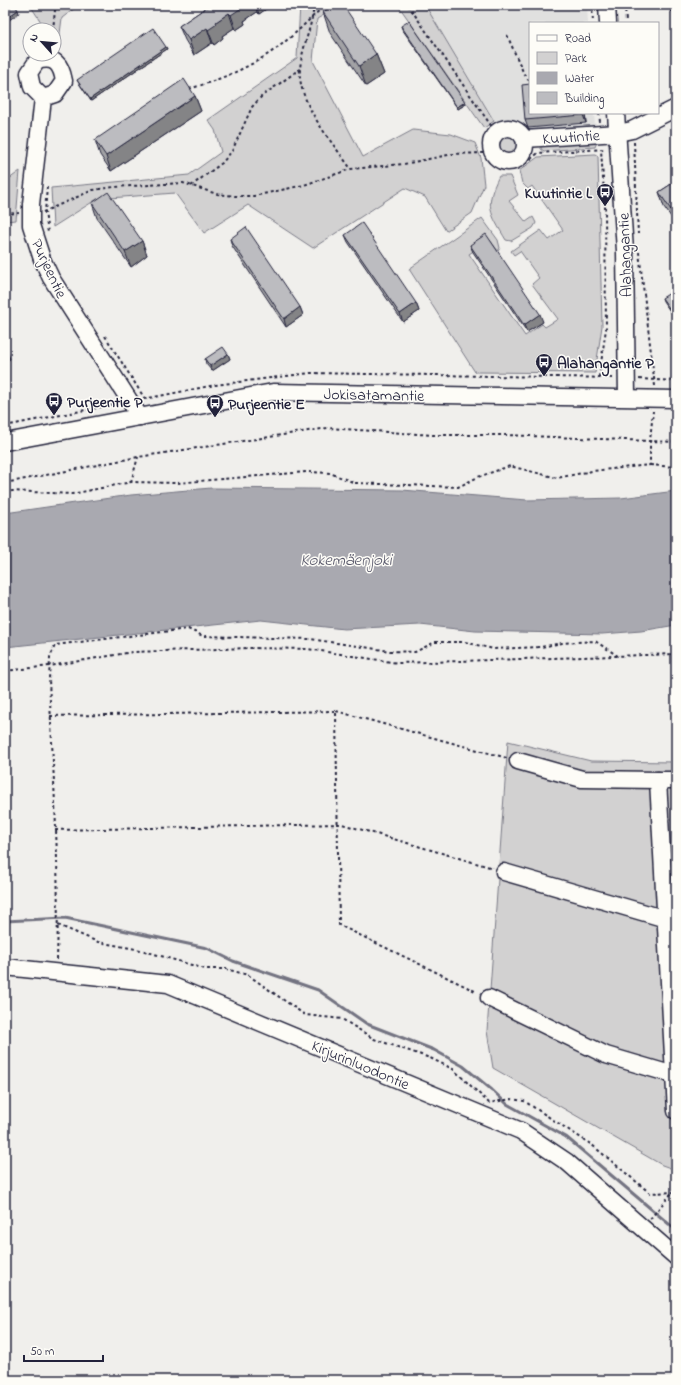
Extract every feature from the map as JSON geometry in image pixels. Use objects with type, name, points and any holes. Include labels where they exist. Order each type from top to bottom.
[{"type":"street","points":[[607,5],[608,22]]},
{"type":"street","name":"Purjeentie","points":[[42,98],[38,212],[31,225],[50,278],[140,417]]},
{"type":"street","points":[[625,132],[676,108]]},
{"type":"street","name":"Alahangantie","points":[[616,114],[625,132],[627,397]]},
{"type":"street","name":"Kuutintie","points":[[524,139],[601,142],[625,132]]},
{"type":"street","name":"Jokisatamantie","points":[[5,442],[273,392],[676,399]]},
{"type":"street","points":[[518,761],[582,779],[676,780]]},
{"type":"street","points":[[658,780],[671,919],[676,1111]]},
{"type":"street","points":[[504,872],[671,919]]},
{"type":"street","name":"Kirjurinluodontie","points":[[5,967],[168,984],[521,1131],[567,1162],[676,1257]]},
{"type":"street","points":[[489,998],[606,1055],[674,1075]]},
{"type":"path","points":[[54,22],[56,5]]},
{"type":"path","points":[[55,10],[61,5]]},
{"type":"path","points":[[314,5],[300,69],[302,90],[316,118],[351,169]]},
{"type":"path","points":[[189,89],[218,80],[261,60],[288,40],[313,15],[326,5]]},
{"type":"path","points":[[408,5],[492,127],[483,140],[484,152],[489,162],[498,168],[506,170],[515,169],[524,165],[538,153],[601,142]]},
{"type":"path","points":[[592,5],[593,22]]},
{"type":"path","points":[[625,5],[626,22]]},
{"type":"path","points":[[507,35],[524,74],[529,81]]},
{"type":"path","points":[[191,186],[222,163],[232,151],[252,107],[262,96],[300,69]]},
{"type":"path","points":[[599,114],[605,207],[606,329],[599,378]]},
{"type":"path","points":[[625,132],[638,235]]},
{"type":"path","points":[[5,214],[38,212],[93,190],[171,182],[183,183],[217,194],[254,196],[304,185],[351,169],[404,164],[453,154],[484,152]]},
{"type":"path","points":[[48,182],[38,212],[50,240]]},
{"type":"path","points":[[639,250],[655,380]]},
{"type":"path","points":[[103,332],[145,399]]},
{"type":"path","points":[[650,465],[650,441],[654,398]]},
{"type":"path","points":[[5,483],[138,457],[328,428],[433,435],[506,435],[676,442]]},
{"type":"path","points":[[131,482],[138,457]]},
{"type":"path","points":[[5,493],[12,491],[72,494],[131,482],[190,482],[307,472],[330,473],[355,483],[458,487],[478,477],[510,466],[557,478],[592,471],[650,465],[676,467]]},
{"type":"path","points":[[56,972],[58,877],[50,716],[50,658],[55,645],[188,629],[203,636],[310,639],[390,652],[415,652],[435,642],[465,642],[493,649],[541,647],[562,643],[594,641],[618,656]]},
{"type":"path","points":[[5,671],[50,666],[133,652],[248,648],[308,649],[398,663],[676,654]]},
{"type":"path","points":[[50,716],[336,711],[518,761]]},
{"type":"path","points":[[336,711],[339,925],[489,998]]},
{"type":"path","points":[[55,830],[338,824],[504,872]]},
{"type":"path","points":[[58,925],[98,942],[141,950],[205,969],[226,969],[248,975],[305,1015],[342,1019],[374,1039],[430,1058],[453,1069],[489,1102],[507,1099],[524,1101],[592,1145],[650,1192],[675,1192]]},
{"type":"path","points":[[641,1227],[675,1192],[676,1188]]},
{"type":"shaded area","points":[[425,5],[587,5],[588,22],[529,22],[529,114],[594,114],[595,127],[528,132],[494,121]]},
{"type":"green space","points":[[30,5],[79,5],[62,18],[61,22],[41,22]]},
{"type":"green space","points":[[300,5],[341,5],[317,19],[313,61],[363,157],[413,130],[451,134],[475,143],[481,158],[484,185],[472,213],[446,231],[425,197],[405,188],[313,248],[248,205],[204,233],[175,193],[97,199],[53,227],[51,188],[189,175],[221,152],[215,130],[208,120],[297,58]]},
{"type":"green space","points":[[398,5],[425,5],[494,121],[484,128]]},
{"type":"green space","points":[[506,133],[514,136],[517,144],[514,152],[506,155],[498,152],[495,144],[498,136]]},
{"type":"green space","points":[[597,142],[595,147],[544,151],[541,149],[541,146]]},
{"type":"green space","points":[[595,154],[598,156],[602,326],[595,373],[475,372],[409,269],[482,218],[498,240],[500,248],[498,251],[490,240],[469,254],[525,336],[542,324],[545,327],[558,319],[532,284],[539,278],[520,251],[514,255],[511,251],[541,230],[549,240],[563,230],[532,186],[528,189],[522,183],[519,171],[538,157]]},
{"type":"green space","points":[[20,171],[16,220],[5,221],[5,182]]},
{"type":"green space","points":[[499,176],[510,176],[518,195],[509,201],[526,222],[533,217],[536,223],[533,228],[511,241],[506,240],[496,223],[491,209],[490,202],[494,186]]},
{"type":"green space","points":[[508,741],[591,761],[676,762],[676,1170],[662,1165],[493,1068],[487,1031]]},
{"type":"water","name":"Kokemäenjoki","points":[[211,488],[402,490],[527,500],[621,498],[676,491],[676,625],[641,631],[602,634],[475,631],[420,625],[344,629],[261,620],[5,647],[5,513],[131,495]]},
{"type":"building","points":[[5,5],[15,5],[18,10],[5,19]]},
{"type":"building","points":[[210,5],[241,5],[238,7],[240,9],[231,15],[229,13],[216,22],[217,24],[208,30],[207,28],[189,40],[179,26]]},
{"type":"building","points":[[334,5],[343,5],[376,54],[359,66],[323,12]]},
{"type":"building","points":[[409,21],[465,102],[457,107],[401,26]]},
{"type":"building","points":[[153,28],[166,47],[90,99],[77,80]]},
{"type":"building","points":[[184,79],[195,96],[106,156],[95,140]]},
{"type":"building","points":[[529,84],[529,114],[583,115],[525,120],[522,85]]},
{"type":"building","points":[[676,181],[676,206],[671,210],[659,192]]},
{"type":"building","points":[[108,192],[142,241],[125,252],[92,203]]},
{"type":"building","points":[[362,223],[416,303],[400,314],[345,235]]},
{"type":"building","points":[[246,227],[300,307],[284,319],[230,239]]},
{"type":"building","points":[[486,234],[540,314],[524,325],[470,245]]},
{"type":"building","points":[[670,293],[676,302],[676,318],[662,298]]},
{"type":"building","points":[[223,347],[228,354],[210,366],[205,359]]},
{"type":"waterway","points":[[5,921],[65,918],[207,948],[233,961],[318,990],[367,1024],[434,1050],[463,1066],[507,1104],[566,1137],[676,1230]]},
{"type":"place","name":"Kuutintie L","points":[[605,207]]},
{"type":"place","name":"Alahangantie P","points":[[544,377]]},
{"type":"place","name":"Purjeentie P","points":[[54,416]]},
{"type":"place","name":"Purjeentie E","points":[[215,418]]}]
